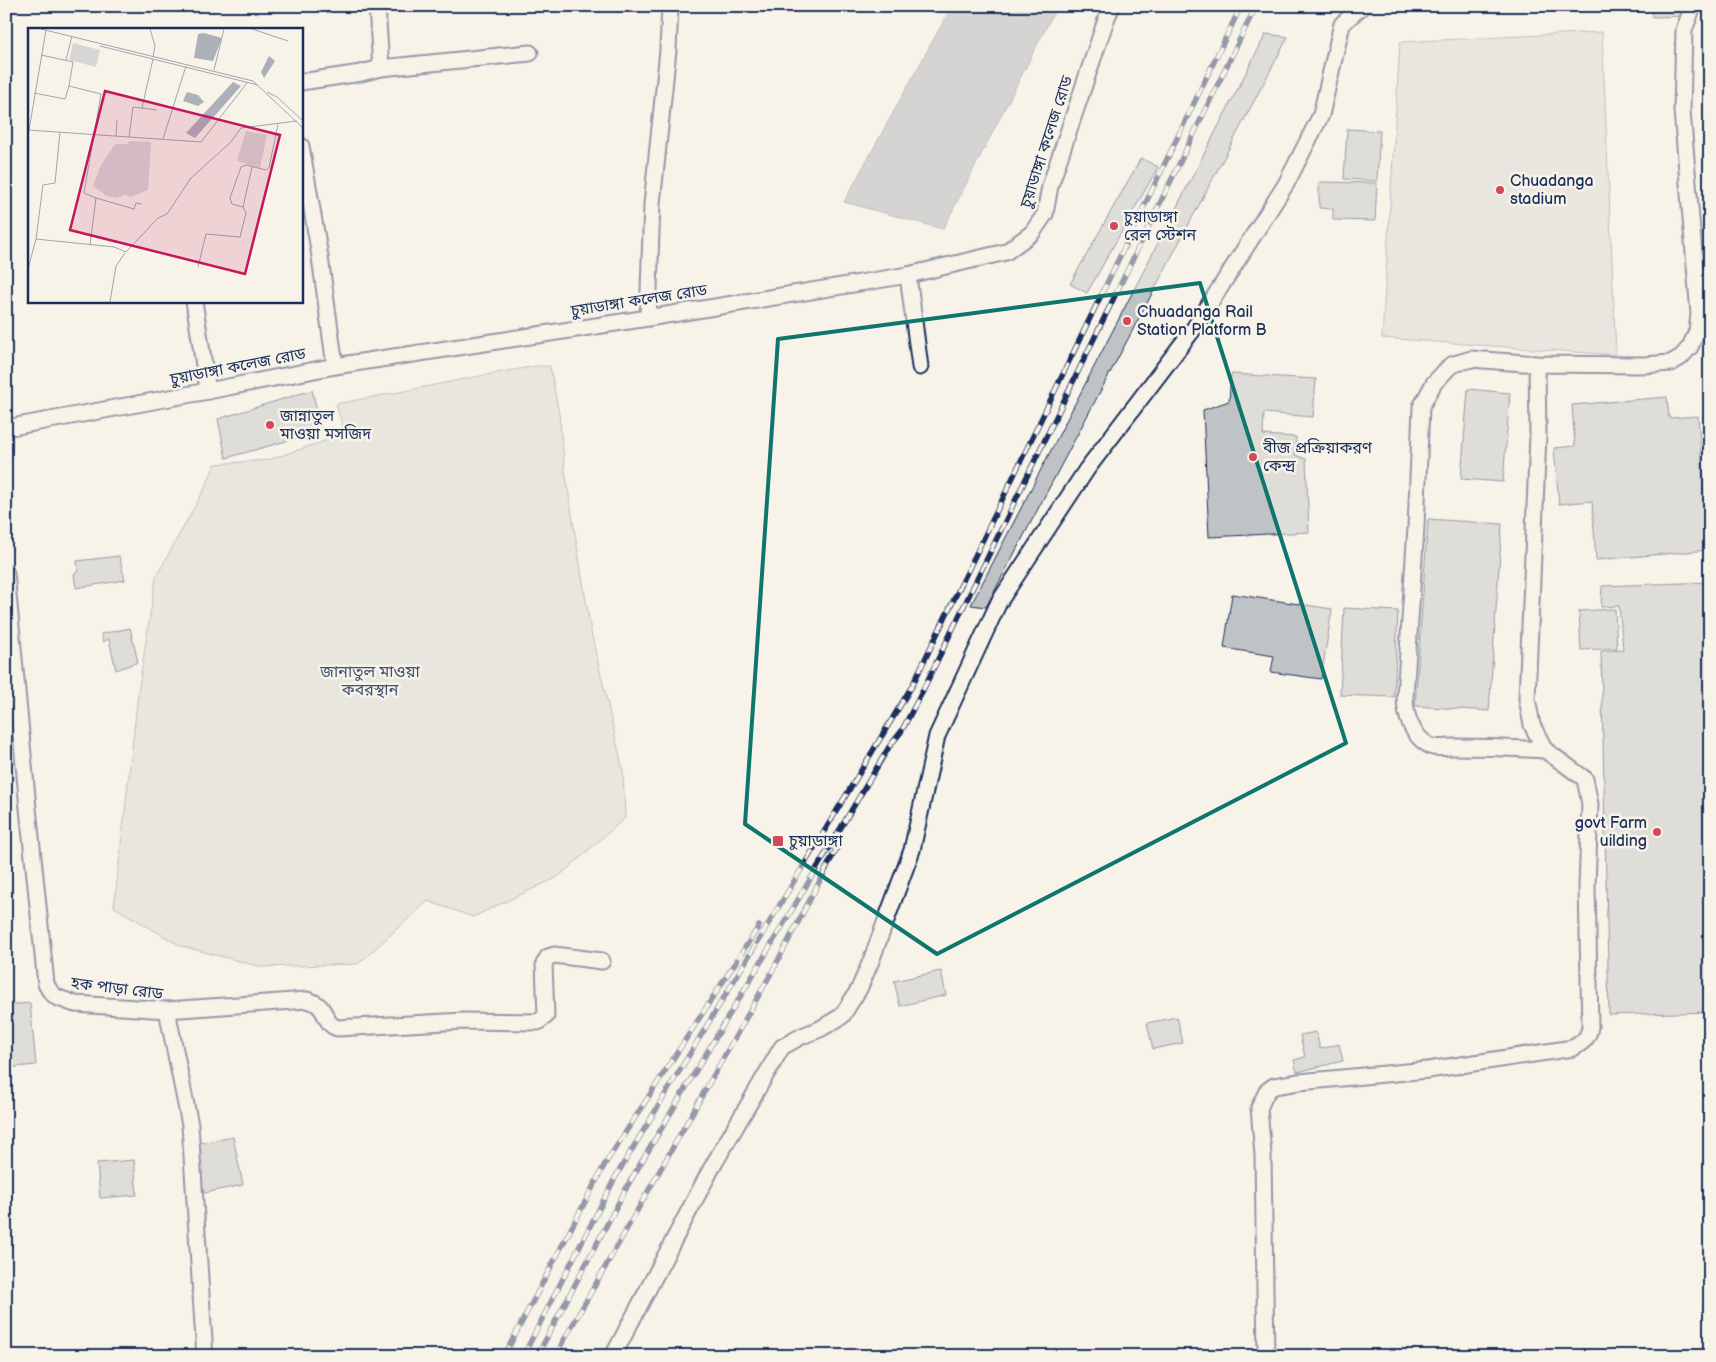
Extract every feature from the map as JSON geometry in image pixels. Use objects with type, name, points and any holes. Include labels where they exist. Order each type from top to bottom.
[{"type":"street","points":[[377,6],[381,68]]},
{"type":"street","points":[[648,318],[652,204],[668,50],[670,6]]},
{"type":"street","name":"চুয়াডাঙ্গা কলেজ রোড","points":[[6,428],[335,366],[648,318],[908,275],[1006,252],[1032,233],[1045,214],[1050,186],[1112,6]]},
{"type":"street","points":[[613,1356],[711,1169],[782,1047],[802,1036],[820,1030],[842,1016],[859,989],[912,850],[937,736],[999,602],[1088,469],[1195,327],[1286,184],[1321,115],[1342,24],[1364,6]]},
{"type":"street","points":[[1545,750],[1432,747],[1420,738],[1410,725],[1405,710],[1405,697],[1416,527],[1421,407],[1434,383],[1450,365],[1471,359],[1537,364],[1644,365],[1670,362],[1681,357],[1690,347],[1697,331],[1699,314],[1682,111],[1684,30],[1693,6]]},
{"type":"street","points":[[302,82],[381,68],[530,53]]},
{"type":"street","points":[[302,152],[319,250],[335,366]]},
{"type":"street","points":[[908,275],[920,367]]},
{"type":"street","points":[[194,302],[208,391]]},
{"type":"street","points":[[1266,1356],[1263,1155],[1259,1108],[1262,1098],[1267,1091],[1274,1086],[1299,1082],[1428,1070],[1573,1048],[1583,1043],[1589,1036],[1587,887],[1590,804],[1585,779],[1545,750],[1532,725],[1527,699],[1538,435],[1537,364]]},
{"type":"street","name":"হক পাড়া রোড","points":[[6,573],[46,984],[50,992],[56,997],[75,1004],[167,1010],[190,1124],[205,1356]]},
{"type":"street","points":[[167,1010],[307,1000],[314,1001],[320,1006],[325,1012],[328,1022],[337,1028],[464,1022],[538,1022],[546,1016],[544,964],[548,957],[554,955],[602,961]]},
{"type":"highlighted area","points":[[1200,283],[1346,743],[937,954],[745,824],[778,339]]},
{"type":"green space","name":"Chuadanga stadium","points":[[1602,32],[1616,355],[1382,338],[1400,42]]},
{"type":"green space","name":"জানাতুল মাওয়া কবরস্থান","points":[[536,366],[550,366],[559,414],[565,471],[591,632],[623,770],[625,818],[558,877],[473,917],[428,901],[358,964],[262,967],[181,946],[114,907],[139,686],[156,577],[206,486],[215,464],[268,460],[345,434],[336,404]]},
{"type":"shaded area","points":[[952,6],[1057,6],[943,229],[844,202]]},
{"type":"building","points":[[1652,6],[1687,6],[1687,16],[1652,17]]},
{"type":"building","name":"Chuadanga Rail Station Platform B","points":[[1266,34],[1288,37],[986,607],[971,605]]},
{"type":"building","points":[[1347,129],[1380,131],[1377,181],[1344,179]]},
{"type":"building","name":"চুয়াডাঙ্গা রেল স্টেশন","points":[[1141,158],[1158,167],[1087,293],[1070,284]]},
{"type":"building","points":[[1319,182],[1377,183],[1375,221],[1333,220],[1333,209],[1319,208]]},
{"type":"building","name":"বীজ প্রক্রিয়াকরণ কেন্দ্র","points":[[1231,374],[1316,379],[1313,417],[1264,413],[1263,435],[1296,437],[1295,455],[1306,459],[1309,532],[1209,537],[1203,410],[1229,401]]},
{"type":"building","points":[[1468,389],[1510,393],[1503,482],[1461,479]]},
{"type":"building","name":"জান্নাতুল মাওয়া মসজিদ","points":[[312,390],[322,431],[226,458],[218,419]]},
{"type":"building","points":[[1667,397],[1669,418],[1698,416],[1709,550],[1596,560],[1592,501],[1559,504],[1554,448],[1575,446],[1572,405]]},
{"type":"building","points":[[1428,519],[1502,524],[1489,711],[1415,706]]},
{"type":"building","points":[[119,556],[125,580],[76,588],[74,574],[78,571],[77,561]]},
{"type":"building","name":"govt Farm uilding","points":[[1710,582],[1710,1012],[1609,1015],[1601,651],[1623,649],[1619,606],[1601,607],[1602,586]]},
{"type":"building","points":[[1232,594],[1332,609],[1321,679],[1271,672],[1274,656],[1224,648]]},
{"type":"building","points":[[1344,608],[1398,611],[1394,697],[1340,695]]},
{"type":"building","points":[[1615,609],[1617,648],[1581,650],[1579,611]]},
{"type":"building","points":[[130,628],[138,662],[116,670],[109,639],[103,642],[101,634]]},
{"type":"building","points":[[941,971],[946,995],[900,1006],[894,981]]},
{"type":"building","points":[[30,1003],[36,1065],[6,1068],[6,1005]]},
{"type":"building","points":[[1177,1017],[1183,1043],[1153,1049],[1147,1023]]},
{"type":"building","points":[[1316,1032],[1320,1049],[1339,1044],[1343,1061],[1297,1072],[1294,1060],[1305,1057],[1300,1035]]},
{"type":"building","points":[[233,1137],[243,1185],[204,1193],[194,1144]]},
{"type":"building","points":[[134,1160],[137,1195],[100,1198],[97,1163]]},
{"type":"railway","points":[[523,1356],[616,1176],[912,686],[1241,6]]},
{"type":"railway","points":[[537,1356],[629,1183],[889,747],[901,732],[1256,6]]},
{"type":"railway","points":[[555,1356],[773,970],[838,846]]},
{"type":"railway","points":[[504,1356],[605,1164],[759,926]]},
{"type":"place","name":"Chuadanga stadium","points":[[1500,190]]},
{"type":"place","name":"চুয়াডাঙ্গা রেল স্টেশন","points":[[1114,226]]},
{"type":"place","name":"Chuadanga Rail Station Platform B","points":[[1127,321]]},
{"type":"place","name":"জান্নাতুল মাওয়া মসজিদ","points":[[270,425]]},
{"type":"place","name":"বীজ প্রক্রিয়াকরণ কেন্দ্র","points":[[1253,457]]},
{"type":"place","name":"govt Farm uilding","points":[[1657,832]]},
{"type":"place","name":"চুয়াডাঙ্গা","points":[[778,841]]}]
